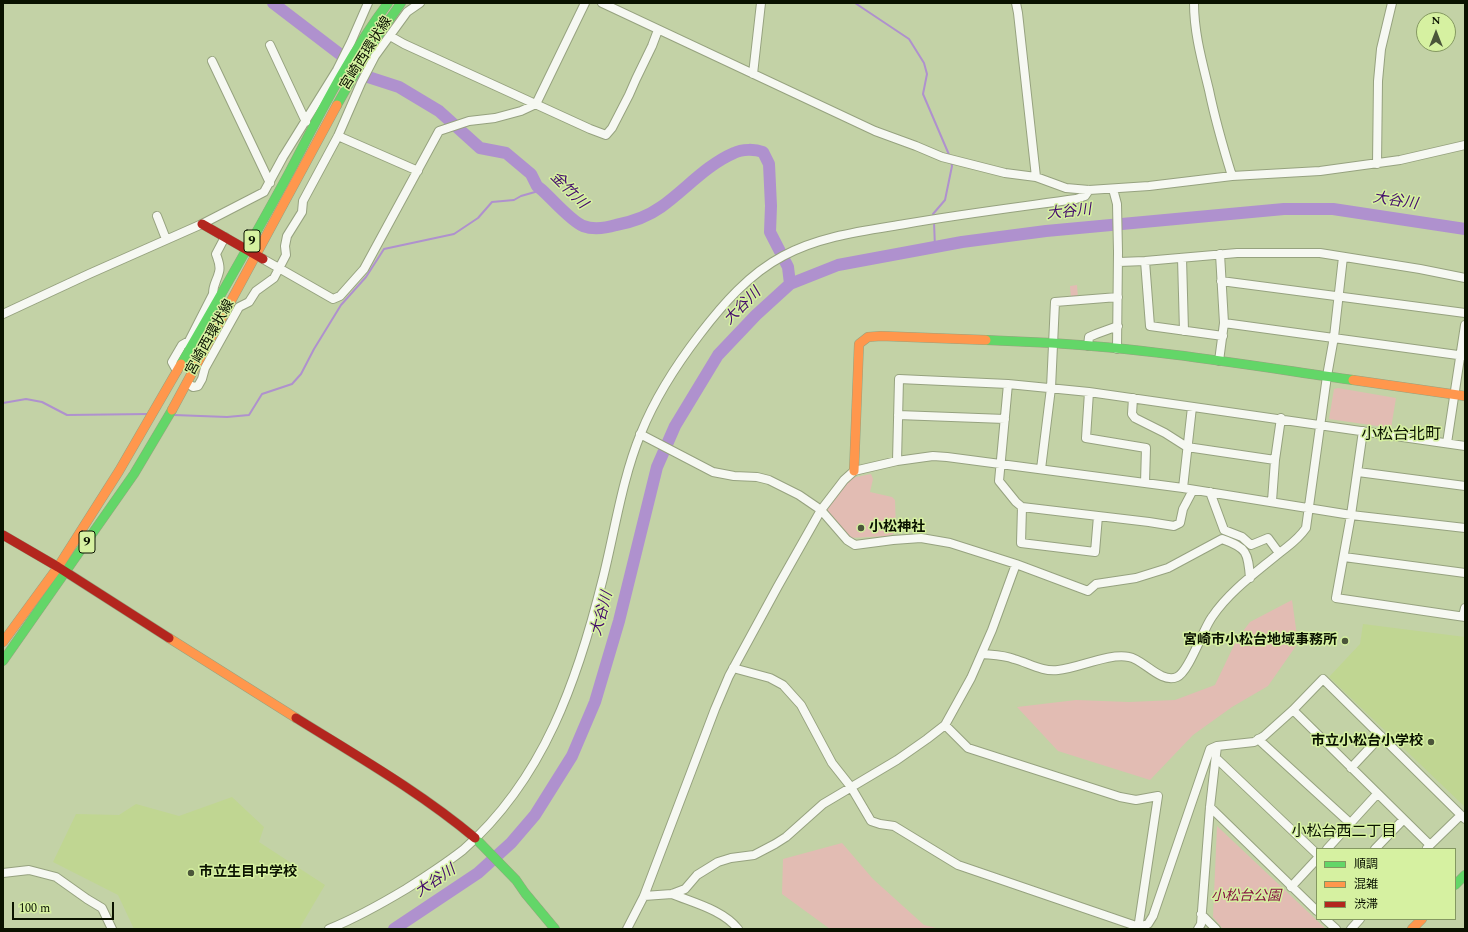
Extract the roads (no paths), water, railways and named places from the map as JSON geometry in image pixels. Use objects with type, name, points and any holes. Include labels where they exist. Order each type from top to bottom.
[{"type":"main road","name":"宮崎西環状線","points":[[3,642],[58,567],[120,472],[247,250],[355,44],[388,3]]},
{"type":"main road","name":"宮崎西環状線","points":[[3,661],[134,474],[259,257],[350,81],[368,50],[401,3]]},
{"type":"main road","points":[[202,224],[259,257]]},
{"type":"main road","points":[[854,471],[859,344],[868,337],[888,336],[1053,343],[1088,346],[1219,361],[1465,396]]},
{"type":"main road","points":[[3,535],[66,572],[414,792],[446,814],[477,840],[516,880],[555,929]]},
{"type":"main road","points":[[1456,884],[1464,878]]},
{"type":"main road","points":[[1412,929],[1421,920]]},
{"type":"street","points":[[355,44],[368,3]]},
{"type":"street","points":[[187,383],[193,387],[198,386],[205,368],[239,307],[249,302],[256,291],[274,278],[286,255],[285,246],[287,236],[302,212],[303,202],[338,136],[361,83],[375,56],[407,12],[420,3]]},
{"type":"street","points":[[259,257],[333,299],[340,296],[364,269],[439,131],[469,121],[494,118],[521,111],[536,104],[585,3]]},
{"type":"street","points":[[602,3],[875,131],[942,157],[1005,173],[1036,177],[1066,188],[1089,190],[1113,189],[1232,176],[1320,171],[1377,164],[1465,146]]},
{"type":"street","points":[[753,74],[761,3]]},
{"type":"street","points":[[1016,3],[1036,177]]},
{"type":"street","points":[[1194,3],[1194,20],[1202,63],[1217,128],[1232,176]]},
{"type":"street","points":[[1377,164],[1380,48],[1392,3]]},
{"type":"street","points":[[390,36],[404,44],[606,135],[612,128],[630,95],[658,30]]},
{"type":"street","points":[[270,45],[306,122]]},
{"type":"street","points":[[212,61],[270,183]]},
{"type":"street","points":[[3,314],[202,224],[264,192],[283,157],[340,71]]},
{"type":"street","points":[[338,136],[418,171]]},
{"type":"street","points":[[1113,189],[1117,204],[1119,262],[1117,349]]},
{"type":"street","points":[[329,929],[385,901],[425,877],[477,840],[516,792],[540,754],[571,686],[584,651],[603,578],[624,485],[648,417],[681,358],[733,294],[772,262],[786,254],[815,242],[843,234],[961,214],[1076,199],[1085,196],[1089,190]]},
{"type":"street","points":[[158,216],[166,239]]},
{"type":"street","points":[[177,371],[172,362],[182,345],[189,341],[213,294],[213,286],[219,273],[220,264],[216,254],[225,237]]},
{"type":"street","points":[[1119,262],[1257,252],[1320,253],[1465,278]]},
{"type":"street","points":[[1219,361],[1224,323],[1220,254]]},
{"type":"street","points":[[982,654],[1013,658],[1045,670],[1058,670],[1113,657],[1130,657],[1166,678],[1178,677],[1185,670],[1210,618],[1224,600],[1300,537],[1306,528],[1327,376],[1334,337],[1343,257]]},
{"type":"street","points":[[1182,258],[1184,331]]},
{"type":"street","points":[[1145,261],[1150,326],[1223,336]]},
{"type":"street","points":[[1221,281],[1465,313]]},
{"type":"street","points":[[1041,468],[1051,388],[1055,302],[1118,297]]},
{"type":"street","points":[[1224,323],[1463,356]]},
{"type":"street","points":[[1447,443],[1463,356],[1465,325]]},
{"type":"street","points":[[1088,346],[1089,337],[1118,326]]},
{"type":"street","points":[[897,461],[899,379],[1008,384],[1089,392],[1281,418],[1465,446]]},
{"type":"street","points":[[1008,384],[1006,419],[999,481],[1022,507],[1174,526],[1180,523],[1183,509],[1192,490]]},
{"type":"street","points":[[1089,392],[1086,438],[1146,448],[1145,483]]},
{"type":"street","points":[[1133,398],[1132,414],[1135,418],[1165,433],[1187,447],[1275,460]]},
{"type":"street","points":[[1183,488],[1192,407]]},
{"type":"street","points":[[898,415],[1006,419]]},
{"type":"street","points":[[1272,501],[1275,460],[1281,418]]},
{"type":"street","points":[[1363,431],[1358,472],[1336,598],[1464,616],[1465,608]]},
{"type":"street","points":[[642,435],[713,472],[734,476],[757,477],[769,480],[799,495],[822,510],[847,540],[855,545],[921,538],[950,543],[1016,564],[1088,591],[1096,584],[1136,578],[1168,568],[1222,539],[1239,545],[1248,557],[1250,578]]},
{"type":"street","points":[[628,929],[644,896],[715,709],[733,668],[822,510],[844,480],[854,471],[897,461],[933,456],[1041,468],[1272,501],[1351,515],[1465,528]]},
{"type":"street","points":[[1358,472],[1465,486]]},
{"type":"street","points":[[1210,492],[1224,530],[1242,537],[1251,545],[1268,538],[1279,553]]},
{"type":"street","points":[[1022,507],[1021,543],[1095,552],[1098,516]]},
{"type":"street","points":[[1344,557],[1465,573]]},
{"type":"street","points":[[644,896],[672,894],[685,889],[697,875],[718,862],[754,854],[775,844],[786,837],[823,804],[897,760],[944,725],[971,678],[982,654],[1016,564]]},
{"type":"street","points":[[733,668],[770,678],[783,685],[801,705],[832,763],[851,787],[872,821],[894,826],[958,866],[1138,928],[1148,924],[1153,916],[1210,748],[1254,742],[1264,736],[1293,710],[1323,679],[1463,817],[1428,847],[1404,820],[1293,710]]},
{"type":"street","points":[[944,725],[968,748],[1120,797],[1136,800],[1158,796],[1138,928]]},
{"type":"street","points":[[1351,768],[1381,736]]},
{"type":"street","points":[[1258,739],[1350,823]]},
{"type":"street","points":[[1198,929],[1201,924],[1210,807],[1217,746]]},
{"type":"street","points":[[1216,758],[1316,853]]},
{"type":"street","points":[[1328,848],[1377,794]]},
{"type":"street","points":[[1210,807],[1291,888],[1316,909]]},
{"type":"street","points":[[1376,848],[1404,820]]},
{"type":"street","points":[[1291,888],[1316,861]]},
{"type":"street","points":[[3,873],[29,870],[56,877],[102,908],[112,929]]},
{"type":"street","points":[[672,894],[710,909],[733,922],[738,929]]},
{"type":"street","points":[[1201,914],[1216,929]]},
{"type":"street","points":[[1326,920],[1336,929]]},
{"type":"street","points":[[1351,929],[1359,920]]},
{"type":"waterway","name":"金竹川","points":[[273,3],[341,55],[354,70],[362,75],[399,87],[439,111],[480,148],[506,153],[531,174],[537,186],[562,210],[573,220],[583,226],[591,228],[604,228],[639,219],[661,207],[705,171],[724,158],[745,150],[756,150],[763,152],[769,164],[771,206],[770,232],[788,267],[790,284]]},
{"type":"waterway","points":[[855,3],[909,39],[924,63],[927,74],[923,94],[950,157]]},
{"type":"waterway","points":[[934,218],[933,214],[945,200],[952,166],[951,161]]},
{"type":"waterway","points":[[174,415],[227,417],[249,415],[262,394],[292,384],[301,374],[314,349],[341,305],[366,277],[384,249],[454,234],[478,218],[492,202],[514,200],[521,196],[542,190]]},
{"type":"waterway","name":"大谷川","points":[[394,929],[478,873],[511,843],[535,815],[572,756],[595,702],[619,621],[657,467],[675,426],[718,355],[756,315],[790,284],[838,265],[962,242],[1046,231],[1284,209],[1333,209],[1465,229]]},
{"type":"waterway","points":[[934,222],[935,247]]},
{"type":"waterway","points":[[3,403],[26,399],[42,402],[67,415],[148,414]]},
{"type":"place","name":"小松神社","points":[[861,528]]},
{"type":"place","name":"宮崎市小松台地域事務所","points":[[1345,641]]},
{"type":"place","name":"市立小松台小学校","points":[[1431,742]]},
{"type":"place","name":"市立生目中学校","points":[[191,873]]},
{"type":"district","name":"小松台北町","points":[[1401,436]]},
{"type":"district","name":"小松台西二丁目","points":[[1344,833]]},
{"type":"park label","name":"小松台公園","points":[[1246,897]]}]
